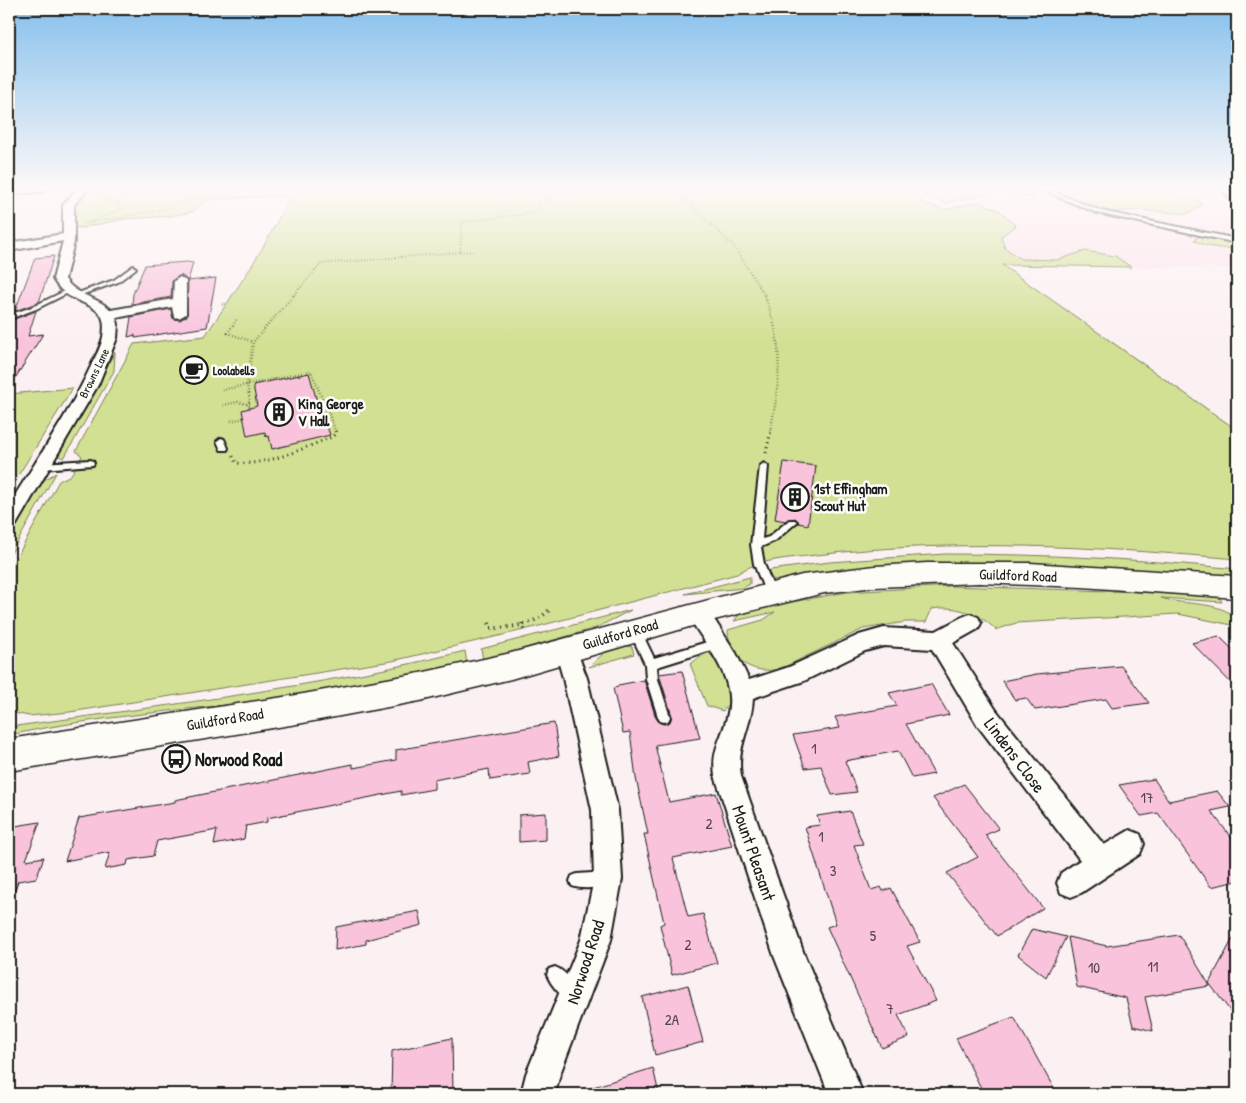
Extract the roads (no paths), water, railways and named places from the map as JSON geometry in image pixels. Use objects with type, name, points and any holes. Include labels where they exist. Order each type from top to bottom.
[{"type":"main road","name":"Guildford Road","points":[[9,755],[402,690],[478,674],[698,613],[821,582],[887,575],[954,573],[1089,577],[1237,587]]},
{"type":"street","points":[[9,247],[37,240]]},
{"type":"street","points":[[67,240],[59,279],[60,284],[98,306],[108,315],[179,308],[180,281]]},
{"type":"street","name":"Browns Lane","points":[[9,520],[100,365],[112,330],[108,315]]},
{"type":"street","name":"Mount Pleasant","points":[[698,613],[735,670],[742,692],[740,712],[726,756],[728,776],[789,956],[846,1094]]},
{"type":"street","points":[[742,692],[796,674],[859,644],[884,637],[939,640],[970,623]]},
{"type":"street","name":"Lindens Close","points":[[939,640],[987,718],[1101,864]]},
{"type":"street","name":"Norwood Road","points":[[538,1094],[543,1074],[596,940],[608,879],[605,810],[575,678],[566,650]]},
{"type":"street","points":[[1071,883],[1130,844]]},
{"type":"lane","points":[[9,317],[73,293],[116,281],[132,268]]},
{"type":"lane","points":[[42,466],[90,463]]},
{"type":"lane","points":[[764,466],[756,545],[759,564],[771,594]]},
{"type":"lane","points":[[756,545],[772,539],[792,522]]},
{"type":"lane","points":[[635,630],[651,664],[652,679],[664,717]]},
{"type":"lane","points":[[651,664],[717,644]]},
{"type":"lane","points":[[577,881],[608,879]]},
{"type":"lane","points":[[555,975],[575,997]]},
{"type":"place","name":"Loolabells","points":[[194,370]]},
{"type":"place","name":"King George V Hall","points":[[279,412]]},
{"type":"place","name":"1st Effingham Scout Hut","points":[[795,497]]},
{"type":"place","name":"Norwood Road","points":[[176,759]]}]
